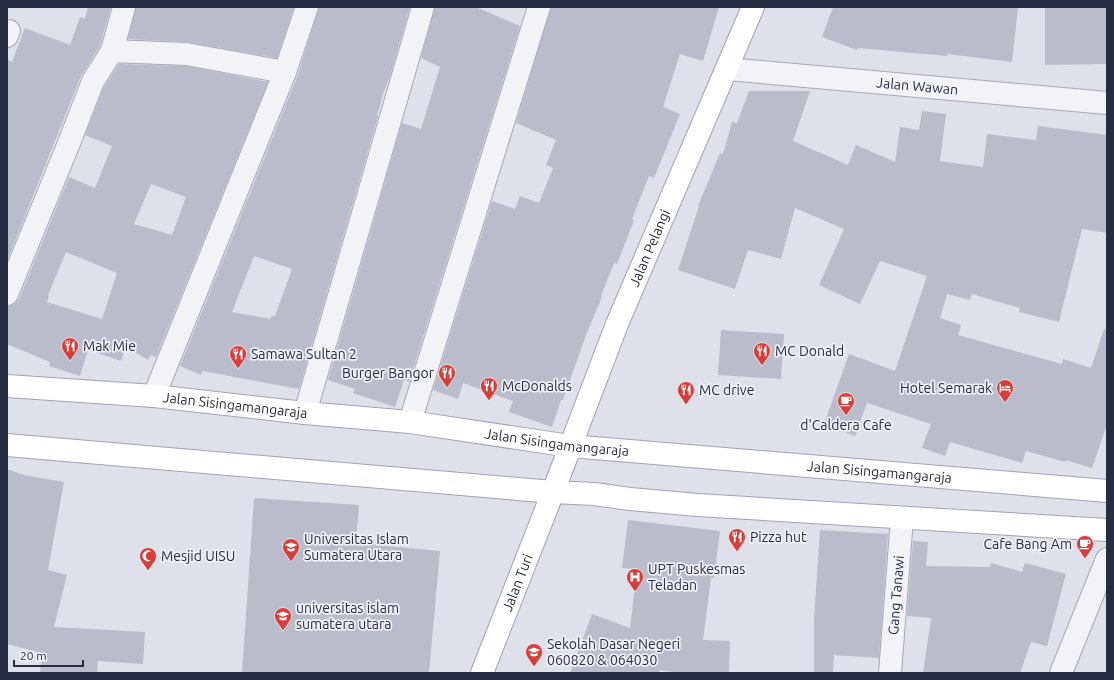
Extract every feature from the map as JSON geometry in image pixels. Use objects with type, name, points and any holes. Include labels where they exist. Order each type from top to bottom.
[{"type":"main road","name":"Jalan Pelangi","points":[[553,492],[617,324],[754,7]]},
{"type":"main road","name":"Jalan Sisingamangaraja","points":[[7,386],[154,396],[305,413],[410,422],[570,446],[1107,491]]},
{"type":"main road","points":[[7,445],[553,492],[594,494],[698,505],[1107,530]]},
{"type":"main road","name":"Jalan Turi","points":[[482,673],[553,492]]},
{"type":"street","points":[[7,294],[93,81],[112,51],[124,7]]},
{"type":"street","points":[[154,396],[285,72],[307,7]]},
{"type":"street","points":[[305,413],[423,7]]},
{"type":"street","points":[[410,422],[539,7]]},
{"type":"street","points":[[112,51],[186,54],[285,72]]},
{"type":"street","name":"Jalan Wawan","points":[[727,69],[1107,103]]},
{"type":"street","name":"Gang Tanawi","points":[[890,673],[902,518]]},
{"type":"street","points":[[1061,673],[1107,559]]},
{"type":"building","points":[[88,7],[111,7],[100,46],[81,76],[7,261],[7,59],[12,62],[25,28],[70,45],[80,17],[85,19]]},
{"type":"building","points":[[136,7],[294,7],[277,58],[188,42],[128,39]]},
{"type":"building","points":[[319,7],[410,7],[390,76],[383,94],[378,116],[299,389],[202,371],[201,375],[180,366],[297,77]],"holes":[[[254,256],[292,269],[275,316],[271,316],[271,319],[232,312]]]},
{"type":"building","points":[[435,7],[476,7],[520,26],[409,382],[404,380],[395,407],[353,393],[355,389],[328,380],[402,123],[421,129],[440,67],[421,58]]},
{"type":"building","points":[[551,7],[719,7],[703,61],[680,54],[663,107],[680,114],[654,178],[649,176],[632,219],[634,220],[617,264],[614,263],[552,427],[509,412],[513,401],[463,383],[458,399],[433,390],[492,201],[515,209],[520,196],[539,203],[553,168],[546,165],[556,140],[516,123]]},
{"type":"building","points":[[833,7],[1018,7],[1012,62],[947,54],[947,56],[858,48],[857,50],[822,37]]},
{"type":"building","points":[[1045,7],[1107,7],[1107,64],[1045,65]]},
{"type":"building","points":[[119,64],[185,66],[268,82],[156,357],[151,355],[148,360],[126,347],[121,361],[88,350],[80,376],[49,366],[50,362],[7,344],[7,306],[14,304],[19,299],[69,177],[95,188],[112,146],[85,135],[104,87]],"holes":[[[151,184],[186,197],[172,235],[134,224]],[[66,252],[117,273],[102,319],[47,302],[48,295]]]},
{"type":"building","points":[[749,91],[810,91],[793,141],[848,165],[856,145],[895,162],[900,127],[919,130],[922,111],[946,114],[940,161],[983,167],[987,134],[1036,140],[1038,126],[1107,135],[1107,233],[1082,229],[1059,322],[1019,312],[1020,308],[972,294],[970,300],[947,294],[940,318],[961,325],[958,335],[1062,364],[1063,359],[1091,368],[1104,329],[1107,330],[1107,424],[1092,468],[1066,460],[1065,462],[1026,451],[1022,463],[950,442],[945,456],[922,448],[931,424],[867,403],[855,436],[824,424],[849,354],[895,371],[927,276],[880,261],[860,304],[819,285],[844,229],[795,208],[781,259],[748,250],[735,289],[678,270],[698,206],[720,153],[723,154],[732,122],[737,123]]},
{"type":"building","points":[[721,330],[784,334],[781,379],[718,375]]},
{"type":"building","points":[[7,469],[24,475],[64,482],[48,570],[67,575],[54,627],[145,632],[143,664],[98,661],[97,673],[40,673],[42,653],[7,644]]},
{"type":"building","points":[[254,498],[359,505],[356,543],[440,551],[429,673],[242,673]]},
{"type":"building","points":[[628,520],[720,531],[714,578],[711,578],[703,640],[730,641],[729,673],[679,673],[660,670],[659,673],[570,673],[592,614],[630,628],[637,569],[622,568]]},
{"type":"building","points":[[820,530],[888,534],[879,658],[834,655],[833,673],[814,673],[814,619]]},
{"type":"building","points":[[913,541],[928,542],[926,566],[990,567],[991,563],[1022,572],[1025,563],[1066,574],[1047,646],[1031,642],[1020,673],[923,673],[931,618],[907,616]]},
{"type":"place","name":"Mak Mie","points":[[70,361]]},
{"type":"place","name":"MC Donald","points":[[762,366]]},
{"type":"place","name":"Samawa Sultan 2","points":[[238,369]]},
{"type":"place","name":"Burger Bangor","points":[[447,388]]},
{"type":"place","name":"McDonalds","points":[[489,401]]},
{"type":"place","name":"Hotel Semarak","points":[[1005,403]]},
{"type":"place","name":"MC drive","points":[[686,405]]},
{"type":"place","name":"d'Caldera Cafe","points":[[846,416]]},
{"type":"place","name":"Pizza hut","points":[[737,552]]},
{"type":"place","name":"Cafe Bang Am","points":[[1085,559]]},
{"type":"place","name":"Universitas Islam Sumatera Utara","points":[[291,562]]},
{"type":"place","name":"Mesjid UISU","points":[[148,571]]},
{"type":"place","name":"UPT Puskesmas Teladan","points":[[635,592]]},
{"type":"place","name":"universitas islam sumatera utara","points":[[283,631]]},
{"type":"place","name":"Sekolah Dasar Negeri 060820 & 064030","points":[[534,667]]}]
